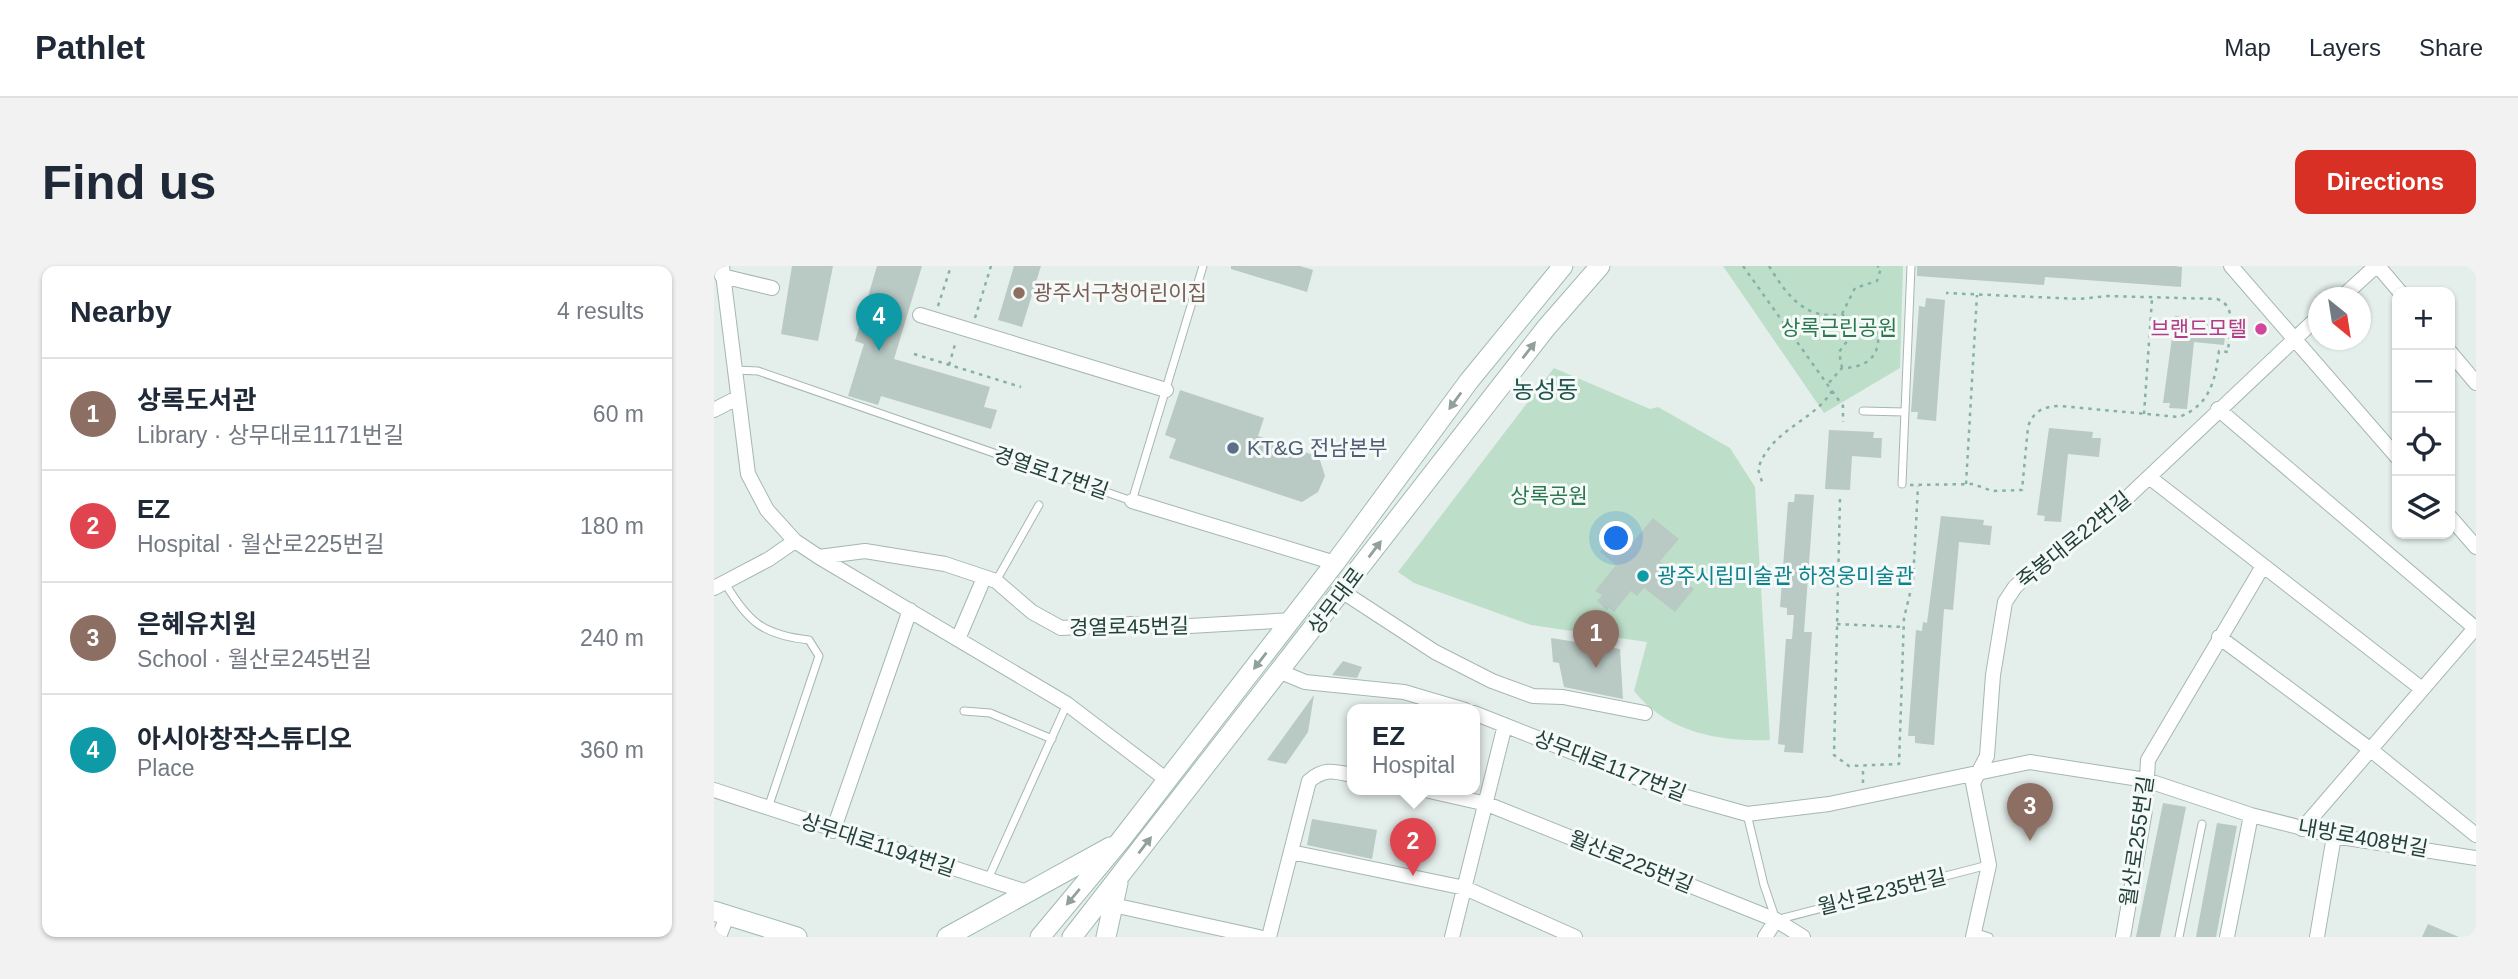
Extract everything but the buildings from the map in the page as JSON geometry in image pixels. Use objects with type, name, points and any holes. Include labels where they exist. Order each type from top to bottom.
[{"type":"street","name":"상무대로","points":[[1072,937],[1281,672],[1546,328],[1600,266]]},
{"type":"street","points":[[2231,266],[2392,451]]},
{"type":"street","points":[[2353,287],[2377,266],[2396,287]]},
{"type":"street","name":"상무대로","points":[[1040,937],[1120,841],[1292,620],[1469,381],[1561,268]]},
{"type":"street","points":[[772,288],[722,271],[748,474],[768,509],[795,541],[1067,704],[1167,780]]},
{"type":"street","points":[[927,317],[1166,390]]},
{"type":"street","name":"죽봉대로22번길","points":[[1989,865],[1973,783],[1987,756],[1993,675],[2005,602],[2015,587],[2042,562],[2113,511],[2308,327]]},
{"type":"street","points":[[2455,358],[2476,383]]},
{"type":"street","points":[[714,410],[737,398]]},
{"type":"street","points":[[2218,409],[2475,627],[2302,829]]},
{"type":"street","name":"죽봉대로22번길","points":[[2149,477],[2421,689]]},
{"type":"street","points":[[1132,500],[1335,563]]},
{"type":"street","points":[[2455,523],[2476,547]]},
{"type":"street","points":[[720,586],[795,541]]},
{"type":"street","name":"경열로45번길","points":[[819,557],[865,551],[945,564],[990,579],[1032,612],[1061,628],[1132,624],[1172,627],[1292,620]]},
{"type":"street","name":"월산로255번길","points":[[2123,937],[2145,810],[2148,760],[2263,566]]},
{"type":"street","points":[[958,639],[990,579]]},
{"type":"street","points":[[1343,592],[1435,652],[1492,681],[1533,696],[1563,697],[1645,713]]},
{"type":"street","points":[[833,831],[855,761],[910,610]]},
{"type":"street","points":[[2220,637],[2371,750],[2476,835]]},
{"type":"street","points":[[1281,672],[1305,682],[1404,692],[1445,704]]},
{"type":"street","name":"상무대로1177번길","points":[[1480,715],[1683,796],[1748,814],[1829,804],[1981,772]]},
{"type":"street","points":[[1452,937],[1505,725]]},
{"type":"street","name":"내방로408번길","points":[[1981,772],[2030,762],[2146,779],[2251,815],[2302,829],[2476,858]]},
{"type":"street","points":[[1269,937],[1309,781],[1320,772],[1330,770],[1347,774]]},
{"type":"street","name":"상무대로1194번길","points":[[714,790],[833,831],[1027,892]]},
{"type":"street","name":"월산로225번길","points":[[1447,795],[1487,804],[1776,920]]},
{"type":"street","points":[[2227,937],[2251,815]]},
{"type":"street","points":[[2317,937],[2334,836]]},
{"type":"street","points":[[947,937],[1120,841]]},
{"type":"street","points":[[1291,852],[1465,888],[1575,937]]},
{"type":"street","points":[[1974,935],[1989,865]]},
{"type":"street","points":[[1106,937],[1119,877]]},
{"type":"street","points":[[1113,905],[1259,937]]},
{"type":"street","points":[[719,937],[721,913],[797,937]]},
{"type":"street","points":[[1765,937],[1776,920]]},
{"type":"street","name":"월산로235번길","points":[[1776,920],[1803,937]]},
{"type":"lane","name":"경열로17번길","points":[[733,370],[758,371],[1132,500],[1203,266]]},
{"type":"lane","points":[[1902,484],[1911,266]]},
{"type":"lane","points":[[1863,411],[1904,412]]},
{"type":"lane","points":[[990,579],[1039,505]]},
{"type":"lane","points":[[720,586],[755,624],[782,638],[808,640],[819,656],[768,809]]},
{"type":"lane","points":[[988,880],[1067,704]]},
{"type":"lane","points":[[964,711],[990,713],[1052,739]]},
{"type":"lane","points":[[1748,814],[1764,885],[1776,920]]},
{"type":"lane","points":[[2179,937],[2202,824]]},
{"type":"lane","name":"월산로235번길","points":[[1776,920],[1989,865]]},
{"type":"lane","points":[[1974,935],[1989,937]]},
{"type":"path","points":[[927,317],[951,266]]},
{"type":"path","points":[[949,365],[991,266]]},
{"type":"path","points":[[1745,266],[1843,406],[1843,422]]},
{"type":"path","points":[[1769,266],[1800,307],[1825,316],[1842,314]]},
{"type":"path","points":[[1842,314],[1855,288],[1877,281],[1881,268],[1877,266]]},
{"type":"path","points":[[1902,484],[1966,484],[1992,491],[2022,490],[2028,427],[2030,420],[2043,408],[2060,406],[2179,417],[2189,413],[2215,386],[2219,351],[2228,352],[2230,310],[2225,302],[2182,297],[2152,299],[1946,293]]},
{"type":"path","points":[[1966,484],[1977,294]]},
{"type":"path","points":[[2144,414],[2152,299]]},
{"type":"path","points":[[1842,314],[1853,325]]},
{"type":"path","points":[[1828,385],[1842,368],[1861,367],[1877,350],[1878,335],[1874,328],[1863,322],[1853,325]]},
{"type":"path","points":[[1842,368],[1839,352],[1848,340],[1853,325]]},
{"type":"path","points":[[914,354],[1021,387]]},
{"type":"path","points":[[1763,485],[1758,469],[1768,449],[1795,422],[1823,406],[1832,391]]},
{"type":"path","points":[[1840,499],[1833,749],[1843,764],[1863,768],[1899,764],[1904,627],[1914,565],[1917,486]]},
{"type":"path","points":[[1837,624],[1904,627]]},
{"type":"green space","name":"상록근린공원","points":[[1723,266],[1903,266],[1900,368],[1824,413]]},
{"type":"green space","name":"상록공원","points":[[1554,368],[1650,409],[1658,407],[1730,448],[1755,487],[1770,740],[1731,739],[1695,732],[1662,716],[1647,705],[1634,691],[1647,642],[1531,625],[1414,583],[1398,572]]},
{"type":"place","name":"광주서구청어린이집","points":[[1019,293]]},
{"type":"place","name":"브랜드모텔","points":[[2261,329]]},
{"type":"place","name":"아시아창작스튜디오","points":[[879,351]]},
{"type":"place","name":"KT&G 전남본부","points":[[1233,448]]},
{"type":"place","name":"광주시립미술관 하정웅미술관","points":[[1643,576]]},
{"type":"place","name":"상록도서관","points":[[1596,668]]},
{"type":"place","name":"은혜유치원","points":[[2030,841]]},
{"type":"place","name":"EZ","points":[[1413,876]]},
{"type":"district","name":"농성동","points":[[1545,390]]}]
